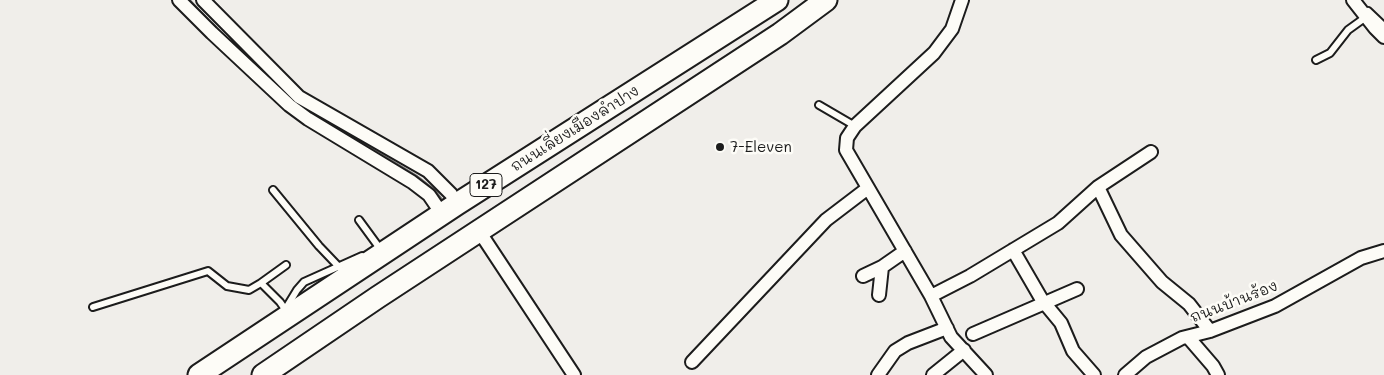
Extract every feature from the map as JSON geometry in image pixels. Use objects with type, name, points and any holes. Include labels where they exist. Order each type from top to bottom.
[{"type":"highway","name":"ถนนเลี่ยงเมืองลำปาง","points":[[199,375],[221,369],[287,312],[343,271],[449,209],[777,0]]},
{"type":"highway","name":"ถนนเลี่ยงเมืองลำปาง","points":[[263,375],[780,34],[826,0]]},
{"type":"street","points":[[180,0],[212,33],[294,101],[356,130],[428,171],[451,194],[449,209],[412,182],[308,119],[294,101],[224,21],[203,0]]},
{"type":"street","points":[[962,0],[952,29],[934,53],[855,126],[847,138],[846,150],[931,296],[946,328],[986,375]]},
{"type":"street","points":[[1353,0],[1384,37]]},
{"type":"street","points":[[212,33],[224,21]]},
{"type":"street","points":[[347,143],[356,130]]},
{"type":"street","points":[[931,296],[970,276],[1058,223],[1098,187],[1151,152]]},
{"type":"street","points":[[1098,187],[1121,235],[1162,282],[1190,304],[1210,331]]},
{"type":"street","points":[[692,362],[826,220],[868,188]]},
{"type":"street","points":[[479,231],[574,375]]},
{"type":"street","points":[[1013,250],[1045,304],[1061,323],[1073,351],[1094,375]]},
{"type":"street","points":[[863,276],[882,267],[905,251]]},
{"type":"street","name":"ถนนบ้านร้อง","points":[[1125,375],[1146,357],[1188,337],[1210,331],[1275,306],[1361,258],[1384,251]]},
{"type":"street","points":[[879,295],[882,267]]},
{"type":"street","points":[[973,334],[1077,289]]},
{"type":"street","points":[[878,375],[895,351],[908,342],[946,328]]},
{"type":"street","points":[[1188,337],[1213,366],[1218,375]]},
{"type":"street","points":[[933,375],[964,350]]},
{"type":"lane","points":[[1360,0],[1366,9],[1384,26]]},
{"type":"lane","points":[[1316,60],[1330,53],[1348,30],[1366,17]]},
{"type":"lane","points":[[819,105],[855,126]]},
{"type":"lane","points":[[273,190],[319,246],[343,271]]},
{"type":"lane","points":[[358,220],[381,250]]},
{"type":"lane","points":[[93,307],[208,271],[227,286],[249,290],[286,265]]},
{"type":"lane","points":[[261,283],[287,312]]},
{"type":"waterway","points":[[189,0],[207,19]]},
{"type":"waterway","points":[[212,24],[225,37]]},
{"type":"waterway","points":[[275,84],[298,104],[416,176],[434,190],[441,199]]},
{"type":"place","name":"7-Eleven","points":[[720,147]]}]
